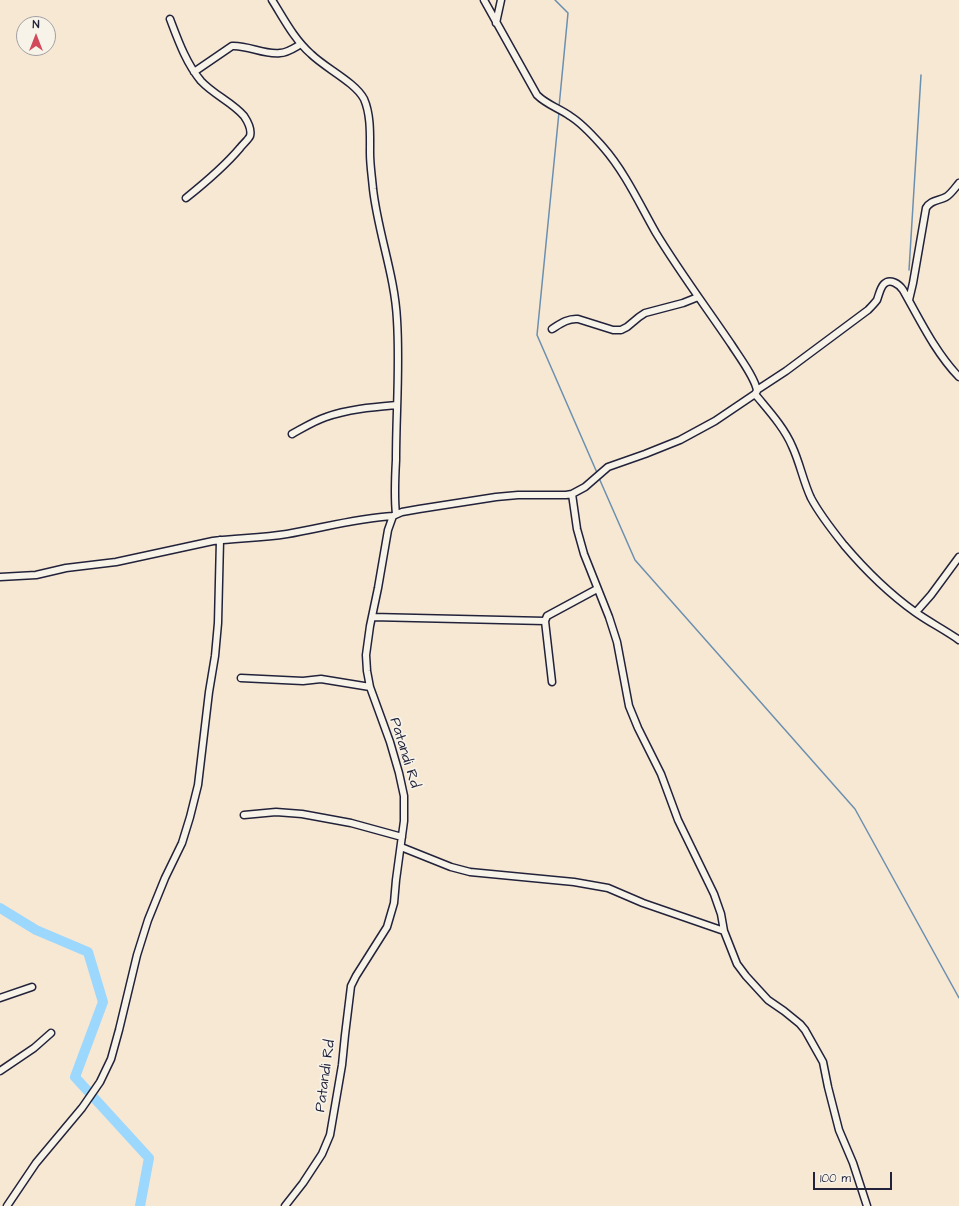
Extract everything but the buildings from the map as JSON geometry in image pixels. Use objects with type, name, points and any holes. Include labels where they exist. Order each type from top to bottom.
[{"type":"street","name":"Patandi Rd","points":[[272,0],[301,44],[323,65],[357,90],[367,109],[374,201],[397,309],[398,351],[394,515],[388,530],[366,655],[370,687],[390,742],[401,780],[405,813],[394,903],[390,922],[351,986],[342,1065],[330,1135],[322,1154],[303,1183],[285,1206]]},
{"type":"street","points":[[484,0],[537,95],[549,104],[571,116],[587,131],[608,153],[626,180],[678,268],[724,333],[755,382],[756,392],[782,428],[792,445],[811,498],[826,522],[878,583],[916,612],[959,640]]},
{"type":"street","points":[[496,23],[502,0]]},
{"type":"street","points":[[170,19],[184,54],[194,72],[202,83],[213,93],[240,112],[249,124],[250,135],[230,160],[208,181],[186,198]]},
{"type":"street","points":[[194,72],[232,46],[238,45],[260,51],[280,54],[301,44]]},
{"type":"street","points":[[909,300],[926,208],[929,204],[946,197],[959,183]]},
{"type":"street","points":[[0,577],[36,575],[66,568],[116,562],[220,540],[286,534],[394,515],[419,509],[505,496],[572,494],[585,487],[605,469],[612,465],[651,452],[680,440],[719,418],[816,350],[868,310],[875,303],[883,285],[886,283],[898,283],[929,336],[959,377]]},
{"type":"street","points":[[552,329],[569,319],[574,318],[613,330],[621,330],[645,314],[698,297]]},
{"type":"street","points":[[292,434],[328,416],[341,412],[397,405]]},
{"type":"street","points":[[572,494],[577,529],[584,554],[609,617],[617,642],[629,706],[638,728],[661,774],[678,820],[714,894],[721,914],[724,931],[737,964],[768,1000],[800,1024],[820,1057],[824,1067],[839,1130],[853,1163],[866,1206]]},
{"type":"street","points":[[7,1206],[36,1163],[67,1128],[100,1082],[111,1059],[137,955],[148,920],[165,878],[182,843],[198,785],[208,699],[215,656],[218,623],[220,540]]},
{"type":"street","points":[[916,612],[931,595],[959,557]]},
{"type":"street","points":[[552,682],[545,621],[547,616],[597,589]]},
{"type":"street","points":[[372,617],[545,621]]},
{"type":"street","points":[[241,678],[303,681],[321,679],[370,687]]},
{"type":"street","points":[[244,815],[276,812],[302,814],[351,824],[402,837]]},
{"type":"street","points":[[401,847],[451,868],[470,872],[574,882],[608,888],[643,903],[724,931]]},
{"type":"street","points":[[0,998],[32,987]]},
{"type":"street","points":[[0,1071],[34,1048],[51,1033]]},
{"type":"waterway","points":[[555,0],[568,13],[559,107]]},
{"type":"waterway","points":[[909,270],[921,75]]},
{"type":"waterway","points":[[559,112],[537,335],[598,475]]},
{"type":"waterway","points":[[599,478],[635,560],[855,809],[959,998]]},
{"type":"waterway","points":[[0,908],[36,930],[88,952],[103,1002],[75,1077],[149,1158],[140,1206]]}]
